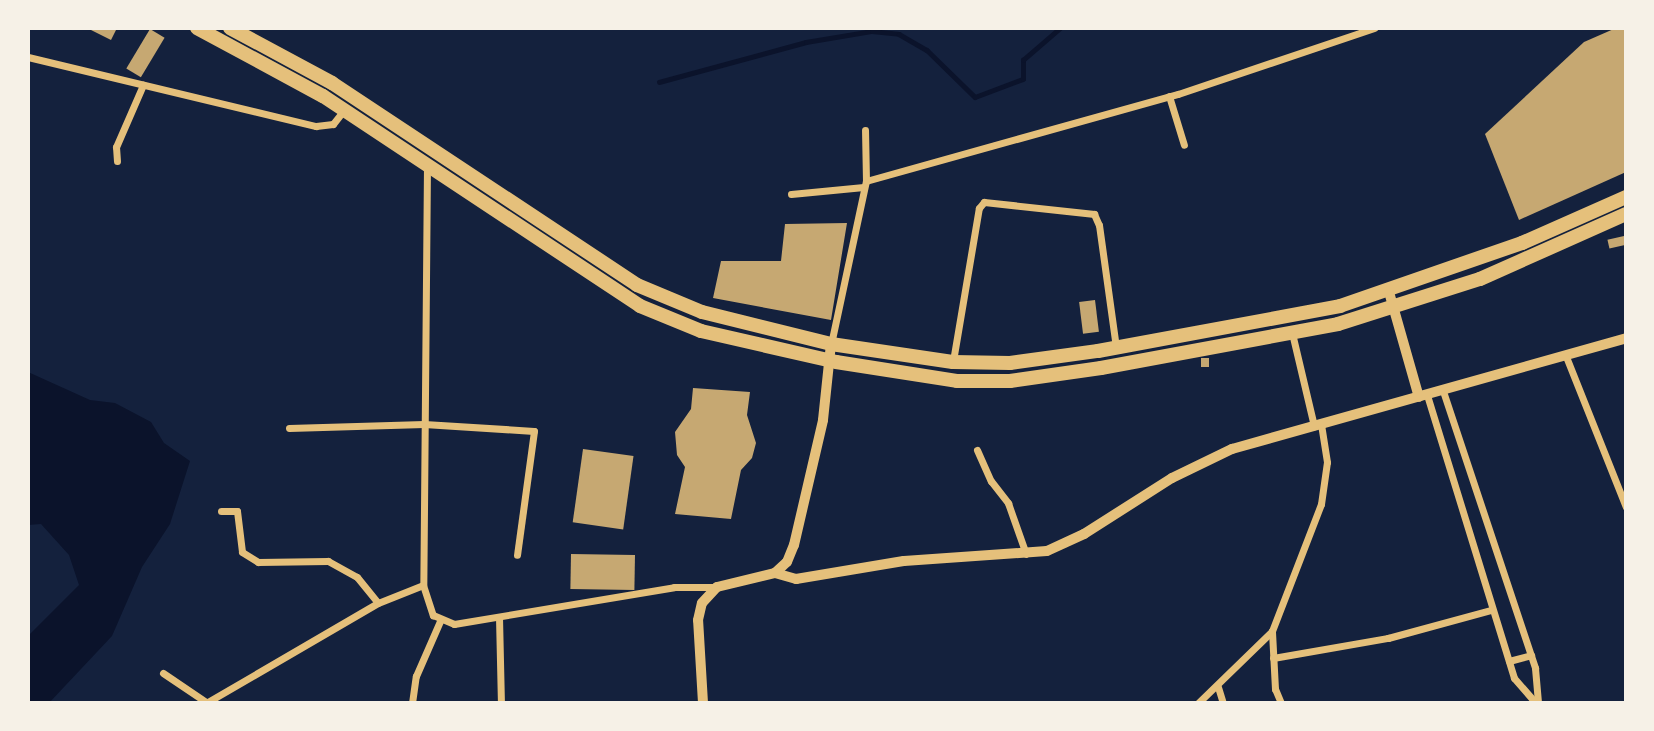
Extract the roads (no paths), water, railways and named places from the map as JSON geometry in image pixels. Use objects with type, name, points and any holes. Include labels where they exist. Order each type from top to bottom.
[{"type":"main road","points":[[197,28],[344,110],[640,306],[701,331],[828,360],[957,381],[1010,381],[1101,368],[1292,333],[1394,308],[1480,279],[1626,215]]},
{"type":"main road","points":[[230,28],[332,83],[637,285],[702,312],[831,344],[953,362],[1010,363],[1098,351],[1283,318],[1389,292],[1522,243],[1626,197]]},
{"type":"main road","points":[[1098,351],[1101,368]]},
{"type":"street","points":[[791,194],[865,184],[1169,96],[1374,28]]},
{"type":"street","points":[[28,57],[316,126],[333,124],[344,110]]},
{"type":"street","points":[[117,161],[116,148],[143,85]]},
{"type":"street","points":[[1169,96],[1184,145]]},
{"type":"street","points":[[427,147],[423,585],[433,615],[440,621],[454,624],[674,587],[717,587],[775,573],[787,562],[794,545],[823,419],[828,360],[865,184],[865,130]]},
{"type":"street","points":[[953,362],[979,208],[984,202],[1094,214],[1099,225],[1116,347]]},
{"type":"street","points":[[1389,292],[1514,678],[1537,703]]},
{"type":"street","points":[[1198,703],[1218,687],[1272,631],[1321,504],[1326,462],[1292,333]]},
{"type":"street","points":[[775,573],[796,579],[904,561],[1027,555],[1084,534],[1172,478],[1233,449],[1626,338]]},
{"type":"street","points":[[1564,354],[1626,507]]},
{"type":"street","points":[[1443,391],[1531,655],[1537,703]]},
{"type":"street","points":[[289,428],[424,424],[534,431],[517,555]]},
{"type":"street","points":[[976,450],[991,481],[1008,503],[1027,555]]},
{"type":"street","points":[[220,511],[237,511],[242,552],[258,562],[328,561],[357,578],[378,603]]},
{"type":"street","points":[[163,673],[206,703],[378,603],[423,585]]},
{"type":"street","points":[[703,703],[698,620],[702,603],[717,587]]},
{"type":"street","points":[[1273,659],[1388,638],[1491,610]]},
{"type":"street","points":[[499,617],[501,703]]},
{"type":"street","points":[[412,703],[416,676],[440,621]]},
{"type":"street","points":[[1272,631],[1273,659],[1281,703]]},
{"type":"street","points":[[1509,662],[1531,655]]},
{"type":"street","points":[[1218,687],[1223,703]]},
{"type":"water","points":[[28,372],[90,400],[115,403],[151,422],[164,443],[190,461],[170,524],[142,567],[112,636],[49,703],[28,703],[28,636],[79,585],[69,555],[41,524],[28,525]]},
{"type":"waterway","points":[[659,82],[806,42],[872,31],[899,34],[927,50],[975,97],[1023,79],[1023,60],[1060,28]]}]
